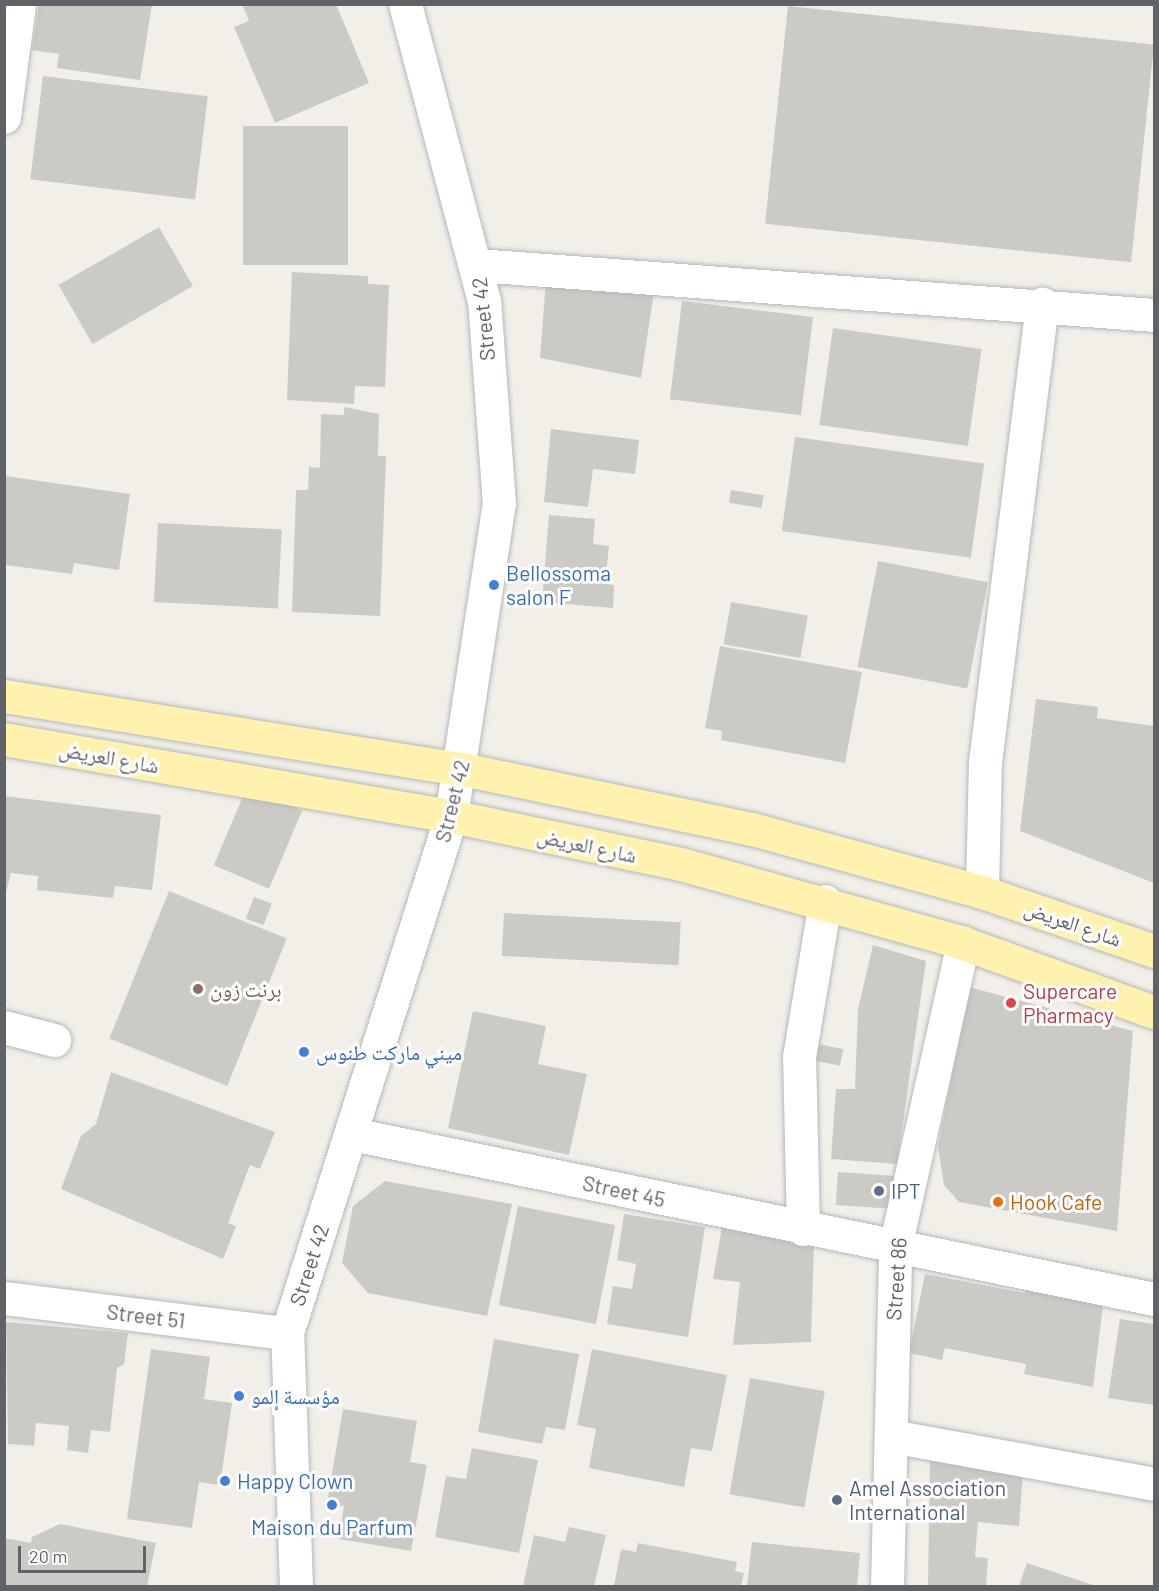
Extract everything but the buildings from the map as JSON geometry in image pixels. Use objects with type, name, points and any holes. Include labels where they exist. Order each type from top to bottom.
[{"type":"main road","name":"شارع العريض","points":[[4,696],[462,770],[752,829],[982,892],[1155,951]]},
{"type":"main road","name":"شارع العريض","points":[[4,739],[451,816],[825,901],[963,943],[1155,1012]]},
{"type":"street","points":[[4,117],[19,4]]},
{"type":"street","name":"Street 42","points":[[296,1587],[287,1333],[451,816],[462,770],[499,504],[477,265],[405,4]]},
{"type":"street","points":[[477,265],[1042,304],[1155,315]]},
{"type":"street","points":[[982,892],[986,762],[1042,304]]},
{"type":"street","points":[[804,1229],[799,1057],[825,901]]},
{"type":"street","name":"Street 86","points":[[887,1587],[895,1247],[963,943]]},
{"type":"street","points":[[4,1026],[54,1040]]},
{"type":"street","name":"Street 45","points":[[352,1134],[804,1229],[1155,1299]]},
{"type":"street","name":"Street 51","points":[[4,1298],[287,1333]]},
{"type":"street","points":[[891,1436],[1155,1484]]},
{"type":"place","name":"Bellossoma salon F","points":[[494,585]]},
{"type":"place","name":"برنت زون","points":[[198,989]]},
{"type":"place","name":"Supercare Pharmacy","points":[[1011,1003]]},
{"type":"place","name":"ميني ماركت طنوس","points":[[304,1052]]},
{"type":"place","name":"IPT","points":[[879,1191]]},
{"type":"place","name":"Hook Cafe","points":[[998,1202]]},
{"type":"place","name":"مؤسسة إلمو","points":[[239,1396]]},
{"type":"place","name":"Happy Clown","points":[[225,1481]]},
{"type":"place","name":"Amel Association International","points":[[837,1500]]},
{"type":"place","name":"Maison du Parfum","points":[[332,1505]]}]
